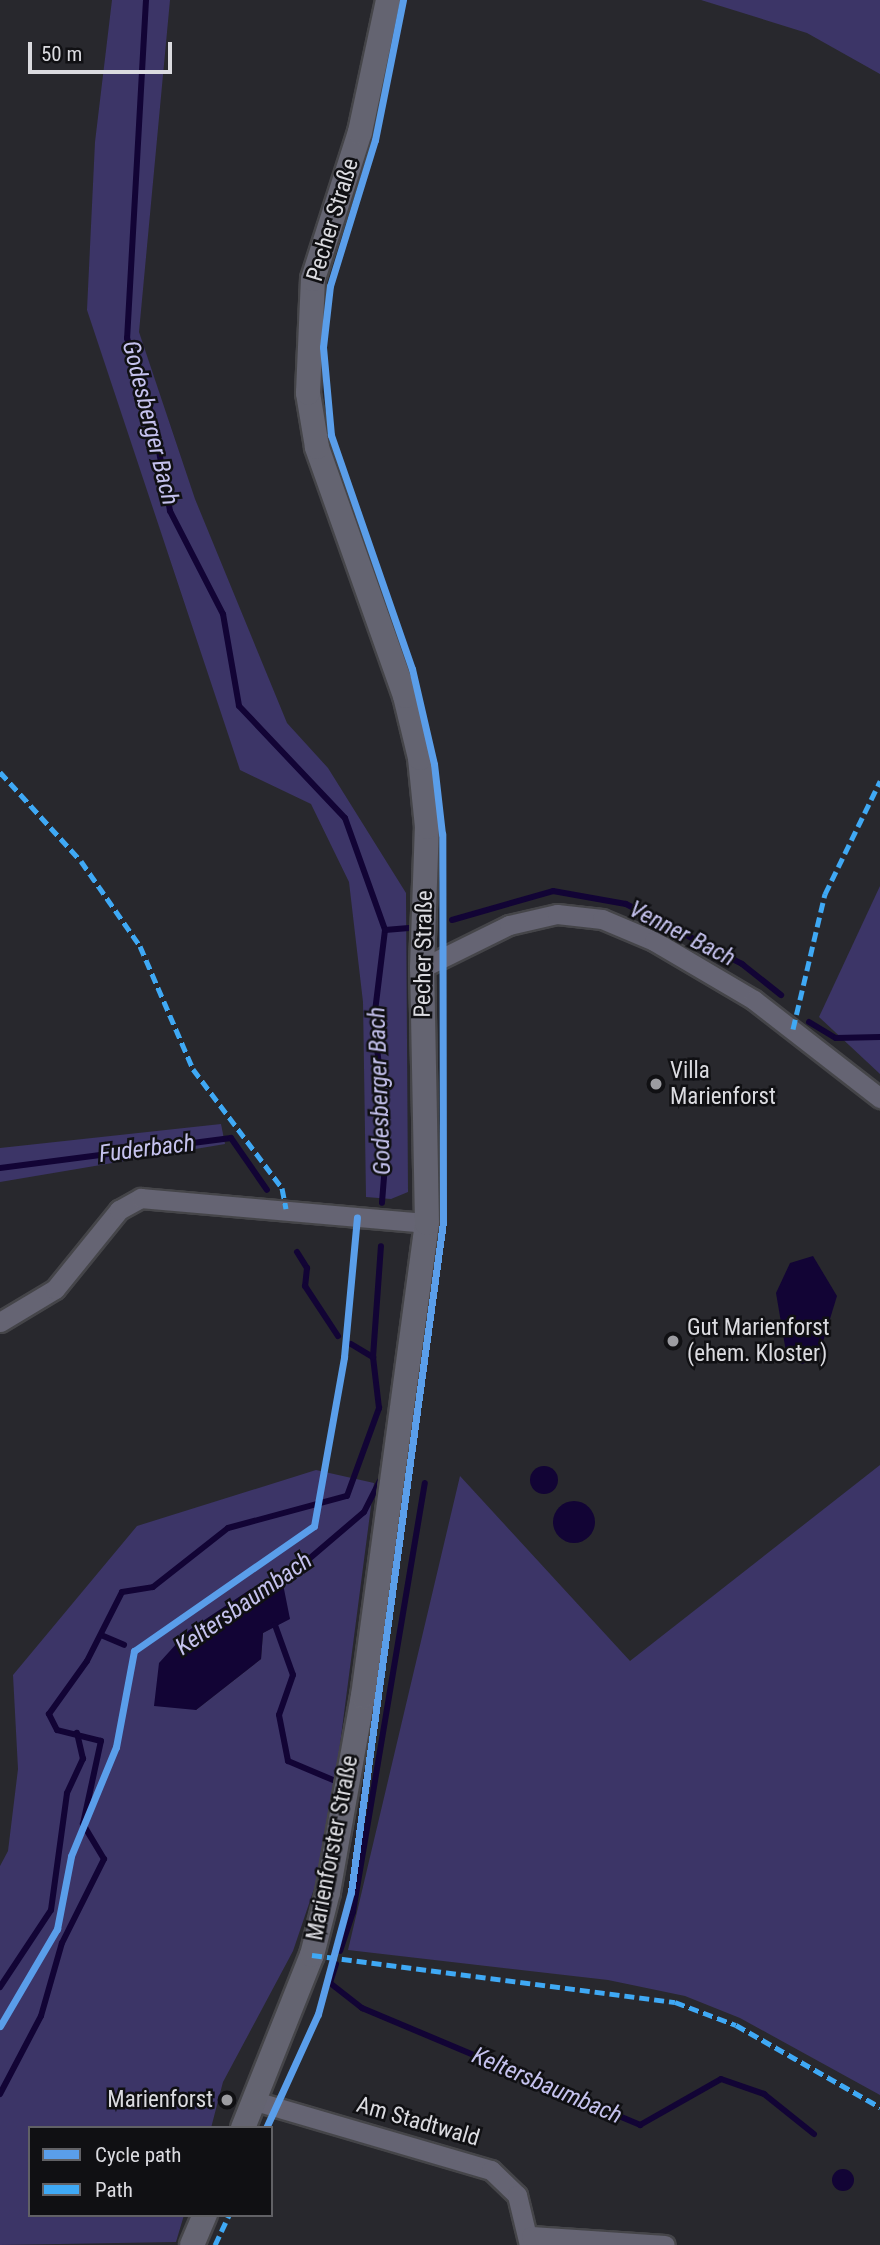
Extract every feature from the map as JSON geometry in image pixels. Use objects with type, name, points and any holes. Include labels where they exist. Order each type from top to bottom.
[{"type":"main road","name":"Pecher Straße","points":[[388,0],[360,132],[313,279],[308,393],[317,447],[401,684],[420,758],[428,827],[422,968],[427,1223]]},
{"type":"main road","name":"Marienforster Straße","points":[[244,2126],[328,1892],[363,1696],[427,1223]]},
{"type":"main road","points":[[192,2245],[204,2217]]},
{"type":"street","points":[[422,968],[509,925],[557,914],[602,919],[654,941],[754,1000],[880,1098]]},
{"type":"street","points":[[0,1322],[55,1289],[119,1210],[141,1198],[427,1223]]},
{"type":"street","name":"Am Stadtwald","points":[[255,2101],[491,2170],[517,2195],[530,2240],[665,2245]]},
{"type":"shaded area","points":[[112,0],[170,0],[139,332],[195,499],[287,723],[328,768],[406,893],[408,1192],[391,1199],[366,1197],[363,1002],[349,882],[311,804],[240,770],[87,310],[95,142]]},
{"type":"shaded area","points":[[701,0],[880,0],[880,74],[807,33]]},
{"type":"shaded area","points":[[880,886],[880,1074],[819,1017]]},
{"type":"shaded area","points":[[221,1124],[225,1144],[0,1182],[0,1148]]},
{"type":"shaded area","points":[[880,1465],[880,2095],[740,2018],[685,1996],[608,1980],[348,1950],[460,1476],[630,1661]]},
{"type":"shaded area","points":[[316,1470],[374,1483],[339,1752],[316,1883],[293,1951],[223,2082],[212,2126],[28,2126],[28,2217],[183,2217],[176,2242],[0,2245],[0,1866],[8,1851],[18,1769],[13,1675],[137,1526]],"holes":[[[251,1589],[290,1618],[263,1633],[261,1659],[196,1710],[188,1631]]]},
{"type":"water","points":[[813,1256],[837,1296],[818,1358],[802,1364],[786,1352],[776,1293],[790,1263]]},
{"type":"water","points":[[544,1466],[554,1470],[558,1480],[554,1490],[544,1494],[534,1490],[530,1480],[534,1470]]},
{"type":"water","points":[[574,1501],[589,1507],[595,1522],[589,1537],[574,1543],[559,1537],[553,1522],[559,1507]]},
{"type":"water","points":[[283,1584],[290,1619],[263,1633],[261,1659],[196,1710],[154,1706],[159,1663],[188,1631],[251,1589]]},
{"type":"water","points":[[843,2169],[851,2172],[854,2180],[851,2188],[843,2191],[835,2188],[832,2180],[835,2172]]},
{"type":"waterway","name":"Godesberger Bach","points":[[146,0],[127,338],[153,419],[170,511],[223,614],[239,706],[345,818],[385,930],[374,1020],[387,1139],[382,1203]]},
{"type":"waterway","name":"Venner Bach","points":[[452,920],[553,891],[626,904],[742,964],[781,995]]},
{"type":"waterway","name":"Venner Bach","points":[[385,930],[409,928]]},
{"type":"waterway","name":"Venner Bach","points":[[809,1022],[836,1038],[880,1037]]},
{"type":"waterway","name":"Fuderbach","points":[[0,1168],[231,1138],[267,1190]]},
{"type":"waterway","name":"Godesberger Bach","points":[[0,2094],[41,2016],[62,1943],[104,1859],[83,1824],[101,1741],[57,1730],[49,1714],[87,1661],[122,1592],[153,1587],[228,1528],[347,1496],[379,1408],[373,1357],[381,1246]]},
{"type":"waterway","name":"Fuderbach","points":[[297,1252],[307,1268],[305,1286],[338,1336]]},
{"type":"waterway","name":"Fuderbach","points":[[351,1344],[373,1357]]},
{"type":"waterway","name":"Keltersbaumbach","points":[[275,1588],[364,1512],[380,1481]]},
{"type":"waterway","name":"Keltersbaumbach","points":[[340,1951],[353,1912],[425,1483]]},
{"type":"waterway","points":[[275,1625],[293,1675],[279,1715],[288,1761],[333,1780]]},
{"type":"waterway","name":"Keltersbaumbach","points":[[101,1635],[124,1645]]},
{"type":"waterway","points":[[0,1987],[51,1910],[67,1793],[83,1759],[77,1733]]},
{"type":"waterway","name":"Keltersbaumbach","points":[[336,1964],[330,1983],[362,2008],[640,2125],[721,2079],[764,2094],[814,2134]]},
{"type":"marked path","points":[[0,772],[81,861],[140,946],[193,1069],[282,1188],[286,1209]]},
{"type":"marked path","points":[[793,1029],[825,894],[880,781]]},
{"type":"marked path","points":[[312,1955],[675,2002],[736,2025],[880,2107]]},
{"type":"marked path","points":[[215,2245],[228,2217]]},
{"type":"cycle path","points":[[267,2126],[318,2014],[351,1892],[443,1222],[442,834],[434,764],[412,669],[331,435],[323,347],[330,286],[375,140],[403,0]]},
{"type":"cycle path","points":[[0,2026],[57,1929],[71,1856],[116,1747],[134,1651],[314,1526],[344,1357],[357,1218]]},
{"type":"place","name":"Villa Marienforst","points":[[656,1084]]},
{"type":"place","name":"Gut Marienforst (ehem. Kloster)","points":[[673,1341]]},
{"type":"place","name":"Marienforst","points":[[227,2100]]}]
